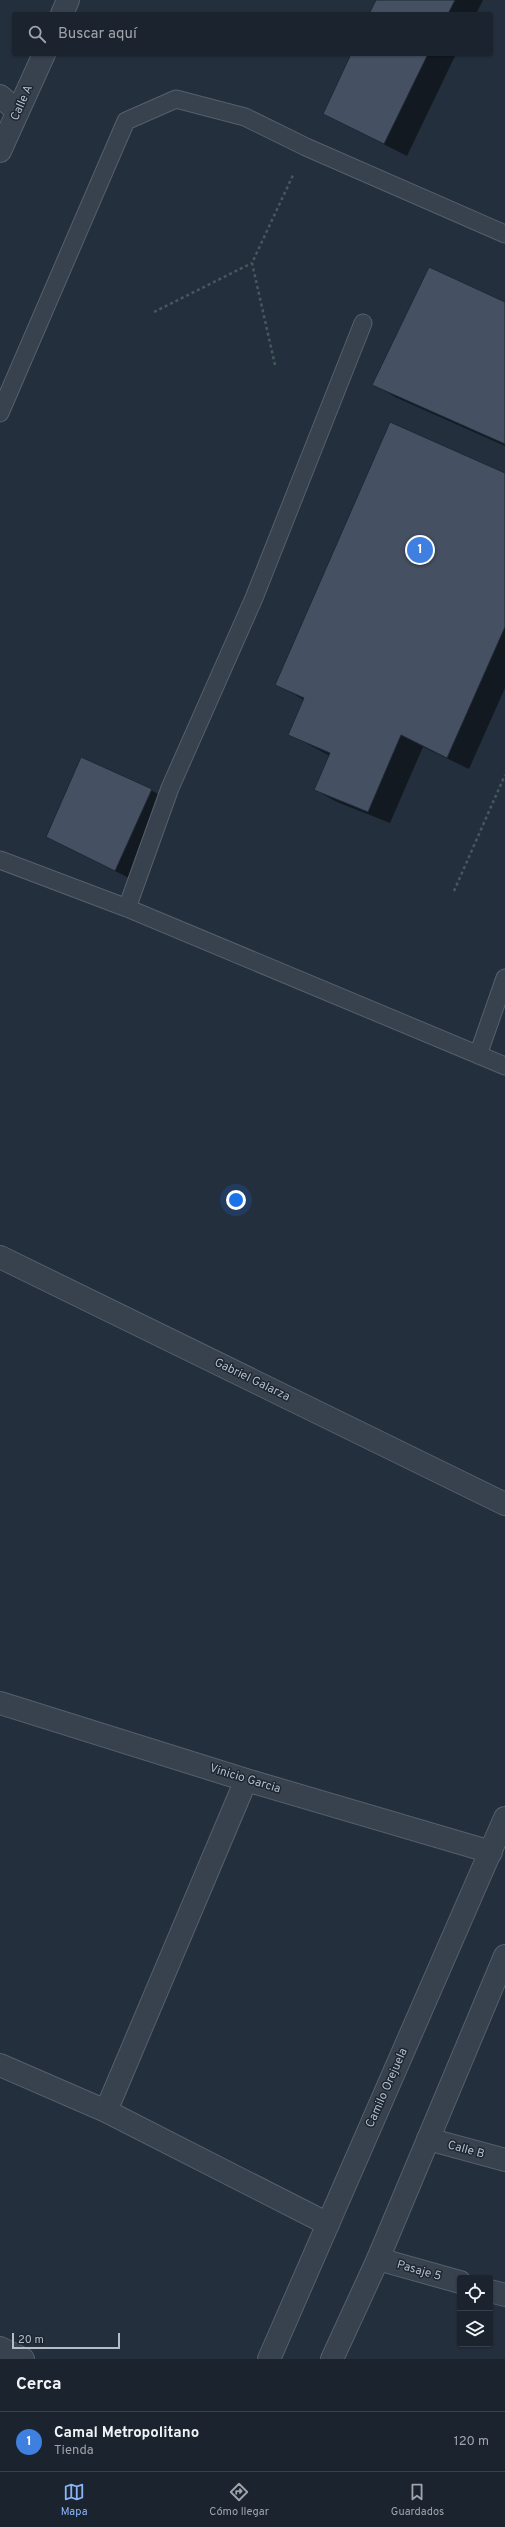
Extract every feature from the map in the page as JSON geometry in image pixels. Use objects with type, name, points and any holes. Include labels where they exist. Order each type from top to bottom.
[{"type":"street","points":[[63,12],[68,0]]},
{"type":"street","name":"Calle A","points":[[0,151],[43,56]]},
{"type":"street","points":[[0,96],[18,112]]},
{"type":"street","name":"Gabriel Galarza","points":[[0,1257],[505,1504]]},
{"type":"street","name":"Vinicio Garcia","points":[[0,1703],[246,1780],[491,1852]]},
{"type":"street","points":[[106,2111],[246,1780]]},
{"type":"street","name":"Camilo Orejuela","points":[[269,2359],[505,1818]]},
{"type":"street","points":[[332,2359],[378,2259],[505,1956]]},
{"type":"street","points":[[0,2065],[106,2111],[328,2224]]},
{"type":"street","name":"Calle B","points":[[428,2139],[505,2160]]},
{"type":"street","name":"Pasaje 5","points":[[378,2259],[457,2281]]},
{"type":"street","points":[[493,2292],[505,2296]]},
{"type":"street","points":[[0,2348],[24,2359]]},
{"type":"lane","points":[[0,413],[126,121],[176,99],[245,117],[306,147],[505,234]]},
{"type":"lane","points":[[127,908],[170,788],[254,598],[363,323]]},
{"type":"lane","points":[[0,860],[127,908],[505,1066]]},
{"type":"lane","points":[[478,1055],[505,978]]},
{"type":"path","points":[[275,365],[252,263],[306,147]]},
{"type":"path","points":[[154,312],[252,263]]},
{"type":"path","points":[[454,891],[505,776]]},
{"type":"building","points":[[376,0],[455,0],[449,12],[370,12]]},
{"type":"building","points":[[350,56],[427,56],[384,144],[323,114]]},
{"type":"building","points":[[429,267],[505,302],[505,444],[372,385]]},
{"type":"building","points":[[390,422],[505,473],[505,627],[447,758],[401,735],[368,812],[314,790],[330,753],[288,735],[304,698],[275,685]]},
{"type":"building","points":[[81,757],[152,789],[115,871],[46,837]]},
{"type":"place","name":"Camal Metropolitano","points":[[420,550]]}]
